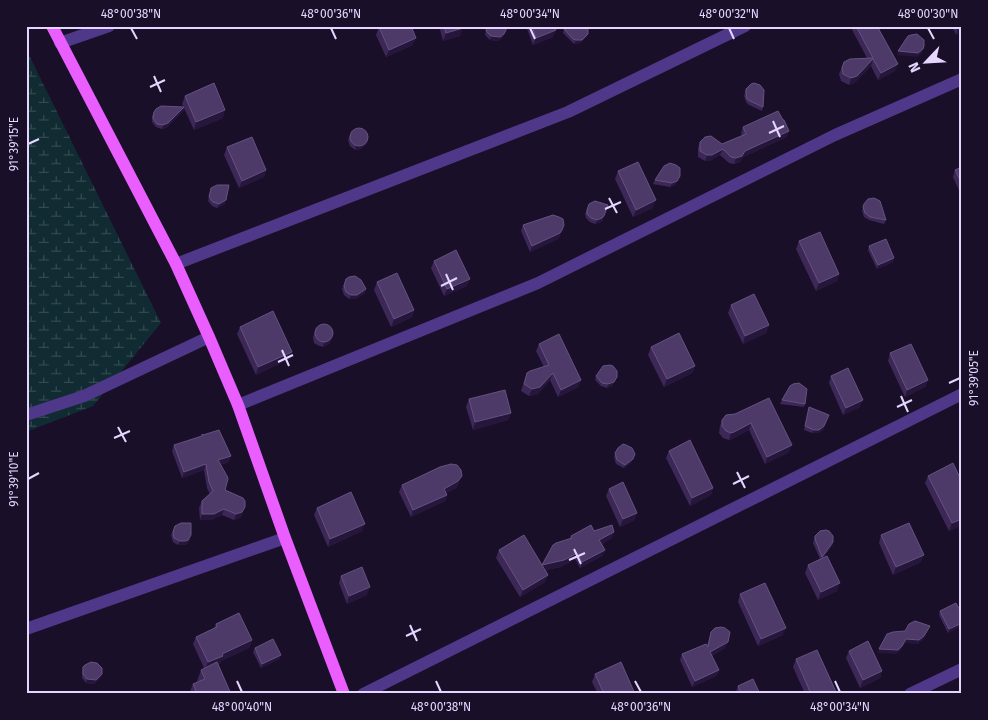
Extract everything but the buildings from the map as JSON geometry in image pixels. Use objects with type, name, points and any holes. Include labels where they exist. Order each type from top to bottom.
[{"type":"main road","points":[[52,26],[176,264],[209,337],[238,405],[285,538],[344,694]]},
{"type":"street","points":[[60,43],[109,26]]},
{"type":"street","points":[[176,264],[568,112],[745,26]]},
{"type":"street","points":[[238,405],[538,283],[835,135],[962,79]]},
{"type":"street","points":[[26,415],[84,396],[209,337]]},
{"type":"street","points":[[363,694],[962,394]]},
{"type":"street","points":[[26,629],[285,538]]},
{"type":"street","points":[[910,694],[962,669]]},
{"type":"green space","points":[[26,49],[161,323],[93,406],[26,432]]}]
